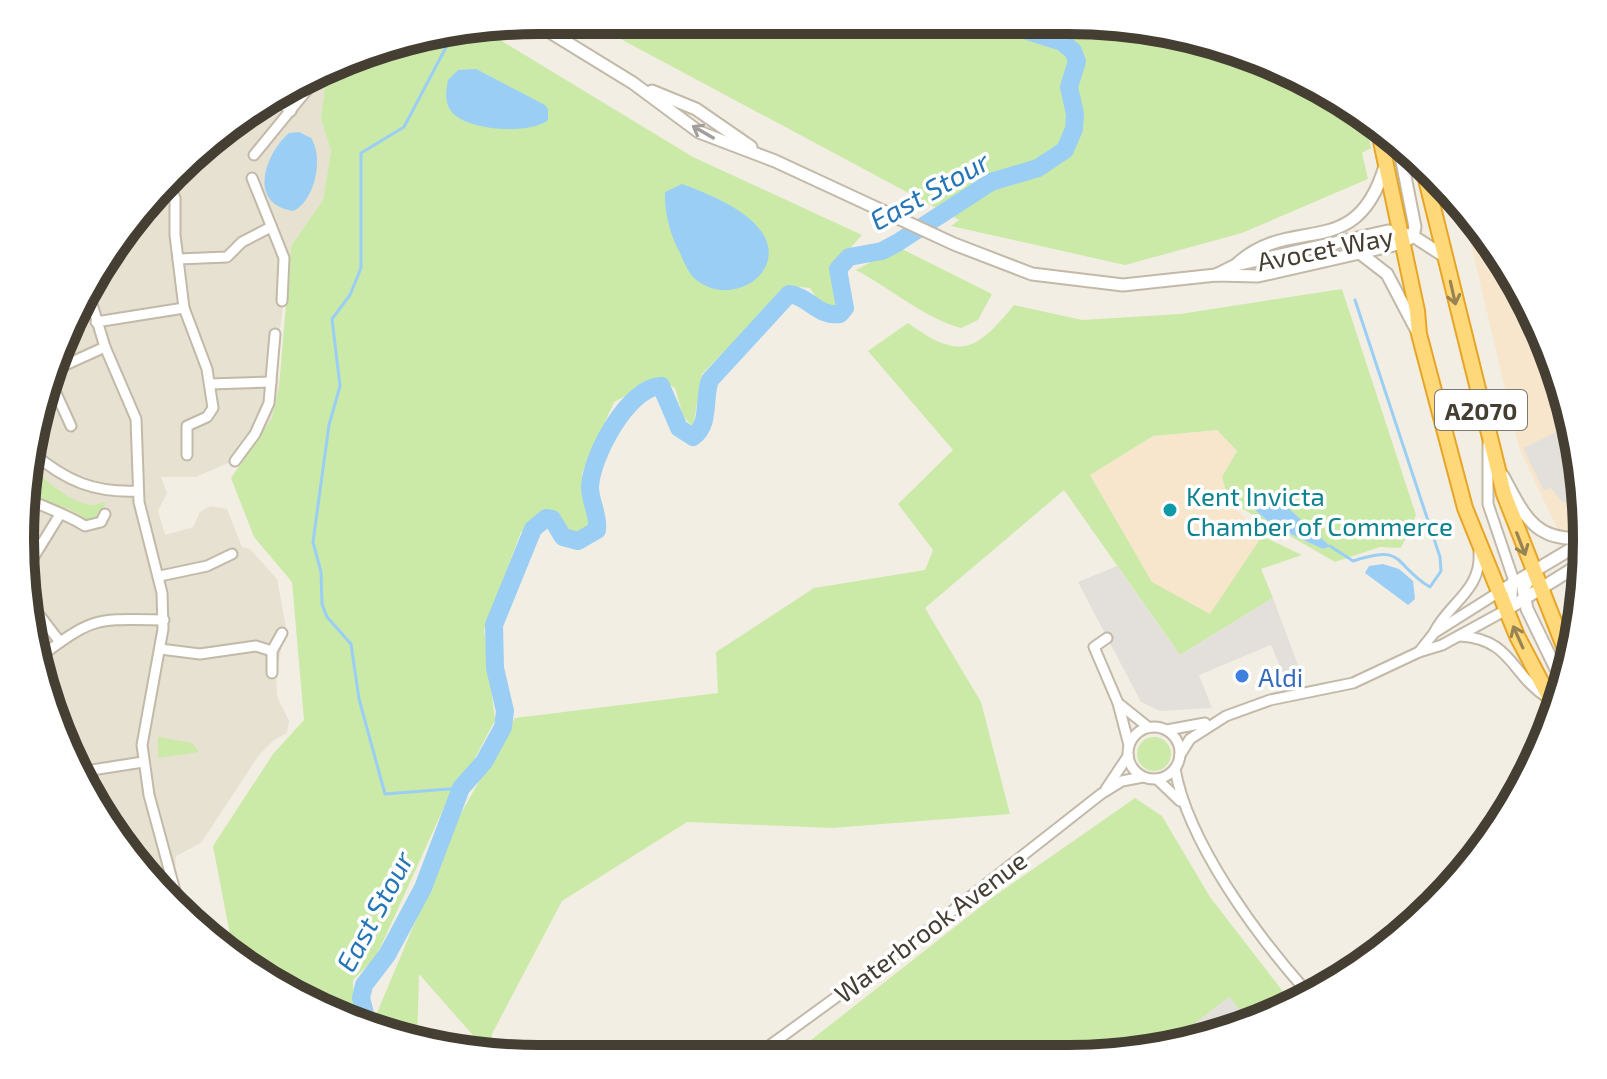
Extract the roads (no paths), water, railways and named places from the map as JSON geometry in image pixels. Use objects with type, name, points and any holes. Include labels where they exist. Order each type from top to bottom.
[{"type":"highway","name":"A2070","points":[[1381,143],[1406,237],[1419,334],[1456,480],[1506,610],[1548,695]]},
{"type":"highway","name":"A2070","points":[[1427,184],[1494,458],[1533,574],[1562,642]]},
{"type":"street","name":"Avocet Way","points":[[553,34],[633,83],[699,132],[775,161],[881,212],[1032,274],[1088,282],[1159,283],[1216,275],[1258,276],[1361,254],[1406,237],[1414,215],[1402,160]]},
{"type":"street","points":[[254,155],[307,91]]},
{"type":"street","points":[[283,105],[291,111]]},
{"type":"street","name":"Avocet Way","points":[[1216,275],[1254,251],[1353,221],[1375,197],[1385,166]]},
{"type":"street","points":[[252,178],[269,228],[284,258],[282,301]]},
{"type":"street","points":[[172,193],[175,198],[184,308],[210,384],[213,408],[207,417],[187,426],[187,455]]},
{"type":"street","points":[[178,259],[227,257],[242,242],[269,228]]},
{"type":"street","name":"Avocet Way","points":[[1236,265],[1406,237],[1444,256]]},
{"type":"street","name":"Avocet Way","points":[[1361,254],[1387,274],[1419,334]]},
{"type":"street","points":[[92,306],[105,347],[136,419],[138,491],[160,576],[164,620],[147,703],[143,762],[175,890]]},
{"type":"street","points":[[96,322],[184,308]]},
{"type":"street","points":[[235,461],[263,417],[271,382],[275,334]]},
{"type":"street","points":[[65,365],[105,347]]},
{"type":"street","points":[[210,384],[271,382]]},
{"type":"street","points":[[56,393],[71,426]]},
{"type":"street","points":[[1488,437],[1488,504],[1513,584],[1506,610]]},
{"type":"street","points":[[1494,458],[1524,514],[1539,530],[1573,539]]},
{"type":"street","points":[[41,459],[62,475],[89,488],[138,491]]},
{"type":"street","points":[[35,503],[59,516],[69,515],[92,527],[105,514]]},
{"type":"street","points":[[34,556],[59,516]]},
{"type":"street","points":[[1419,652],[1441,619],[1467,594],[1478,575],[1478,538]]},
{"type":"street","points":[[1434,633],[1573,547]]},
{"type":"street","points":[[213,550],[217,561]]},
{"type":"street","points":[[160,576],[232,554]]},
{"type":"street","points":[[1118,703],[1148,727],[1167,730],[1220,719],[1270,700],[1353,683],[1459,636],[1572,569]]},
{"type":"street","points":[[1533,574],[1523,589],[1525,599],[1556,669]]},
{"type":"street","points":[[40,616],[60,642]]},
{"type":"street","points":[[47,652],[96,621],[123,617],[164,620]]},
{"type":"street","points":[[272,673],[272,651],[282,633]]},
{"type":"street","points":[[1459,636],[1478,638],[1499,647],[1532,688],[1547,699]]},
{"type":"street","points":[[1107,638],[1094,647],[1118,703],[1133,768],[1143,777],[1157,779],[1171,790],[1191,817]]},
{"type":"street","points":[[160,649],[200,654],[256,646],[272,651]]},
{"type":"street","points":[[1220,719],[1190,739],[1175,769],[1191,817],[1230,893],[1270,951],[1302,987]]},
{"type":"street","points":[[1129,745],[1137,734],[1148,727]]},
{"type":"street","points":[[1167,730],[1176,738],[1180,755]]},
{"type":"street","name":"Waterbrook Avenue","points":[[1101,794],[1128,756]]},
{"type":"street","points":[[90,770],[143,762]]},
{"type":"street","points":[[1157,779],[1175,769]]},
{"type":"street","name":"Waterbrook Avenue","points":[[770,1045],[919,937],[1101,794],[1122,781],[1143,777]]},
{"type":"water","points":[[476,69],[545,105],[548,120],[528,128],[498,129],[458,118],[447,103],[448,80],[458,70]]},
{"type":"water","points":[[299,132],[311,138],[317,156],[312,189],[301,206],[293,211],[270,199],[265,189],[265,177],[273,153],[289,133]]},
{"type":"water","points":[[682,184],[732,206],[757,226],[767,242],[769,257],[764,270],[754,280],[741,288],[725,290],[709,287],[694,278],[673,238],[666,207],[665,192]]},
{"type":"water","points":[[1255,490],[1274,495],[1330,546],[1323,549],[1266,520],[1249,502],[1245,492]]},
{"type":"water","points":[[1383,564],[1399,569],[1413,581],[1415,599],[1408,605],[1365,573],[1369,566]]},
{"type":"waterway","name":"East Stour","points":[[365,1014],[361,998],[364,985],[387,955],[423,888],[461,788],[484,762],[503,727],[505,711],[495,668],[494,625],[533,529],[546,518],[552,519],[563,537],[578,541],[597,530],[590,493],[592,474],[604,442],[624,410],[636,398],[649,389],[661,386],[679,428],[693,437],[702,425],[710,380],[789,294],[802,298],[819,310],[840,314],[845,308],[838,269],[849,257],[882,251],[991,182],[1038,168],[1065,150],[1074,129],[1075,114],[1069,87],[1077,61],[1073,51],[1062,42],[1037,34]]},
{"type":"waterway","points":[[448,43],[404,127],[361,153],[361,268],[350,295],[332,319],[340,386],[329,425],[313,542],[321,572],[322,604],[327,617],[351,644],[359,699],[385,794],[461,788]]},
{"type":"waterway","points":[[1330,546],[1353,561],[1382,554],[1391,556],[1430,587],[1441,571],[1440,557],[1355,300]]},
{"type":"place","name":"Kent Invicta Chamber of Commerce","points":[[1170,510]]},
{"type":"place","name":"Aldi","points":[[1242,676]]}]
